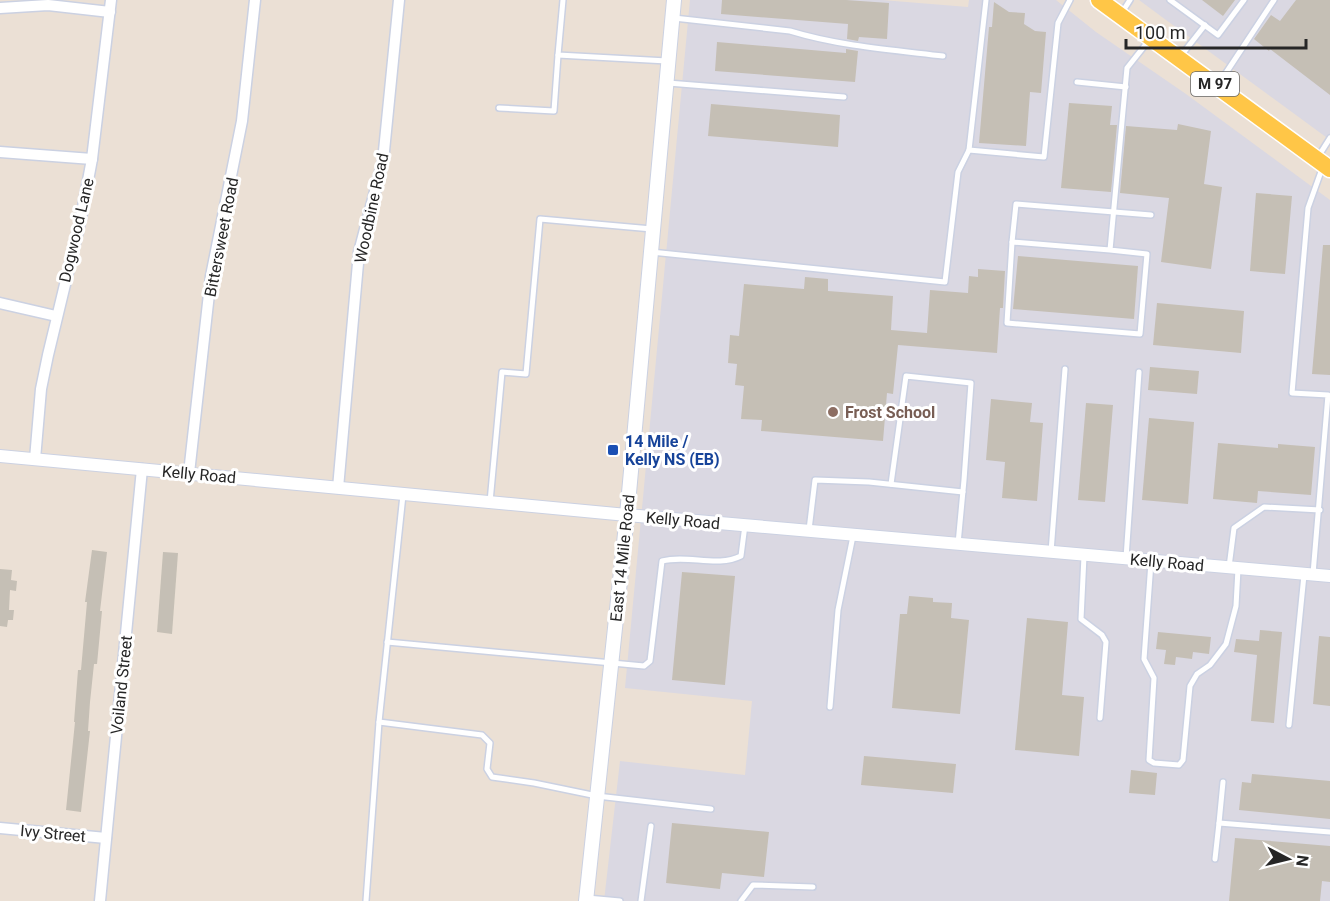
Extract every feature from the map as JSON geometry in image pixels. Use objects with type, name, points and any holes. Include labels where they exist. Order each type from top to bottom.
[{"type":"main road","name":"East 14 Mile Road","points":[[586,899],[627,515],[674,0]]},
{"type":"main road","name":"M 97","points":[[1099,0],[1323,164]]},
{"type":"street","name":"Dogwood Lane","points":[[35,459],[42,389],[56,315],[81,218],[92,159],[111,0]]},
{"type":"street","name":"Bittersweet Road","points":[[189,473],[212,276],[243,120],[255,0]]},
{"type":"street","name":"Woodbine Road","points":[[338,488],[359,252],[382,161],[399,0]]},
{"type":"street","points":[[0,8],[48,5],[110,12]]},
{"type":"street","points":[[0,152],[92,159]]},
{"type":"street","points":[[0,303],[56,315]]},
{"type":"street","name":"Kelly Road","points":[[0,456],[627,515],[1330,576]]},
{"type":"street","name":"Voiland Street","points":[[100,901],[142,469]]},
{"type":"street","name":"Ivy Street","points":[[0,828],[106,838]]},
{"type":"lane","points":[[499,108],[554,111],[563,0]]},
{"type":"lane","points":[[651,252],[945,282],[958,172],[969,150],[986,0]]},
{"type":"lane","points":[[969,150],[1044,157],[1058,23],[1070,0]]},
{"type":"lane","points":[[1120,15],[1130,0]]},
{"type":"lane","points":[[1170,0],[1218,35],[1244,0]]},
{"type":"lane","points":[[1217,86],[1274,0]]},
{"type":"lane","points":[[672,18],[790,31],[864,46],[943,56]]},
{"type":"lane","points":[[1179,58],[1205,25]]},
{"type":"lane","points":[[1110,250],[1128,68],[1151,38]]},
{"type":"lane","points":[[558,55],[668,61]]},
{"type":"lane","points":[[1077,82],[1126,87]]},
{"type":"lane","points":[[666,83],[844,97]]},
{"type":"lane","points":[[1289,725],[1320,510],[1328,395],[1292,393],[1308,208],[1330,138]]},
{"type":"lane","points":[[1012,242],[1147,254],[1140,334],[1007,323],[1012,242],[1016,204],[1151,215]]},
{"type":"lane","points":[[490,502],[502,372],[526,374],[540,219],[653,229]]},
{"type":"lane","points":[[1051,552],[1065,369]]},
{"type":"lane","points":[[1126,558],[1139,372]]},
{"type":"lane","points":[[891,484],[906,376],[971,383],[958,544]]},
{"type":"lane","points":[[809,531],[815,480],[891,484],[963,492]]},
{"type":"lane","points":[[366,901],[379,722],[403,494]]},
{"type":"lane","points":[[1151,560],[1144,659],[1154,678],[1149,760],[1154,764],[1179,765],[1183,760],[1190,686],[1197,674],[1210,665],[1226,644],[1236,606],[1233,567],[1234,528],[1264,507],[1320,510]]},
{"type":"lane","points":[[387,642],[644,666],[650,661],[662,561],[675,557],[731,561],[741,556],[745,525]]},
{"type":"lane","points":[[830,707],[838,610],[853,534]]},
{"type":"lane","points":[[1084,554],[1081,619],[1102,635],[1106,642],[1100,718]]},
{"type":"lane","points":[[379,722],[478,733],[490,742],[487,769],[492,777],[597,796],[711,809]]},
{"type":"lane","points":[[1215,859],[1223,782]]},
{"type":"lane","points":[[1219,823],[1330,832]]},
{"type":"lane","points":[[641,901],[651,826]]},
{"type":"lane","points":[[741,901],[753,885],[813,887]]},
{"type":"lane","points":[[586,899],[620,901]]},
{"type":"shaded area","points":[[690,0],[882,0],[968,7],[969,0],[1056,0],[1096,32],[1186,94],[1330,200],[1330,901],[604,901],[620,761],[745,775],[752,701],[625,688]]},
{"type":"shaded area","points":[[1139,0],[1330,0],[1330,140],[1166,20]]},
{"type":"building","points":[[722,0],[846,0],[889,3],[887,39],[859,37],[858,41],[847,39],[848,24],[721,14]]},
{"type":"building","points":[[1202,0],[1235,0],[1223,16]]},
{"type":"building","points":[[1296,0],[1330,0],[1330,95],[1254,39],[1271,15],[1280,21]]},
{"type":"building","points":[[994,2],[1009,12],[1025,13],[1024,24],[1035,31],[1046,32],[1041,93],[1030,92],[1026,146],[979,143],[989,27],[992,27]]},
{"type":"building","points":[[717,42],[846,53],[846,49],[858,51],[855,82],[715,71]]},
{"type":"building","points":[[1069,103],[1112,106],[1110,125],[1117,125],[1111,192],[1061,188]]},
{"type":"building","points":[[711,104],[840,115],[838,147],[708,136]]},
{"type":"building","points":[[1178,124],[1211,131],[1204,184],[1222,187],[1211,269],[1161,262],[1169,198],[1120,193],[1126,126],[1177,130]]},
{"type":"building","points":[[1256,193],[1292,196],[1285,274],[1250,271]]},
{"type":"building","points":[[1323,245],[1330,245],[1330,375],[1312,374]]},
{"type":"building","points":[[1018,256],[1138,266],[1134,319],[1013,309]]},
{"type":"building","points":[[978,269],[1005,271],[997,353],[898,345],[893,394],[887,393],[883,441],[761,431],[762,420],[741,419],[744,386],[735,385],[737,364],[728,363],[730,335],[739,336],[744,284],[804,289],[805,277],[828,279],[828,291],[893,296],[891,330],[927,333],[930,290],[968,293],[969,276],[978,277]]},
{"type":"building","points":[[1157,303],[1244,311],[1241,353],[1153,345]]},
{"type":"building","points":[[1150,367],[1199,371],[1197,394],[1148,390]]},
{"type":"building","points":[[991,399],[1032,403],[1030,422],[1043,423],[1037,501],[1002,498],[1005,462],[986,460]]},
{"type":"building","points":[[1086,403],[1113,405],[1105,502],[1078,500]]},
{"type":"building","points":[[1149,418],[1194,422],[1188,504],[1142,500]]},
{"type":"building","points":[[1218,443],[1278,448],[1278,444],[1315,447],[1311,495],[1258,491],[1257,503],[1213,499]]},
{"type":"building","points":[[92,550],[107,552],[97,664],[94,664],[90,702],[88,731],[90,731],[81,812],[66,810],[78,670],[81,670],[87,602],[85,602]]},
{"type":"building","points":[[163,552],[178,553],[172,634],[157,632]]},
{"type":"building","points":[[0,569],[12,570],[11,580],[17,581],[16,591],[10,590],[9,610],[14,610],[13,620],[8,620],[7,627],[0,626]]},
{"type":"building","points":[[682,572],[735,576],[725,685],[672,680]]},
{"type":"building","points":[[909,596],[933,598],[933,602],[952,603],[951,618],[969,620],[960,714],[892,708],[900,614],[907,614]]},
{"type":"building","points":[[1027,618],[1068,622],[1062,695],[1084,697],[1079,756],[1015,750]]},
{"type":"building","points":[[1260,630],[1282,632],[1274,723],[1251,721],[1257,655],[1234,652],[1236,639],[1259,641]]},
{"type":"building","points":[[1158,632],[1211,637],[1209,654],[1193,652],[1192,659],[1176,657],[1175,665],[1164,664],[1166,650],[1156,649]]},
{"type":"building","points":[[1319,636],[1330,637],[1330,706],[1313,704]]},
{"type":"building","points":[[864,756],[956,764],[953,793],[861,785]]},
{"type":"building","points":[[1131,770],[1157,773],[1155,795],[1129,793]]},
{"type":"building","points":[[1252,774],[1330,781],[1330,819],[1239,810],[1242,782],[1251,783]]},
{"type":"building","points":[[672,823],[769,832],[764,877],[722,873],[720,889],[666,883]]},
{"type":"building","points":[[1235,838],[1330,846],[1330,882],[1322,881],[1320,901],[1229,901]]},
{"type":"place","name":"Frost School","points":[[833,412]]},
{"type":"place","name":"14 Mile / Kelly NS (EB)","points":[[613,450]]}]
